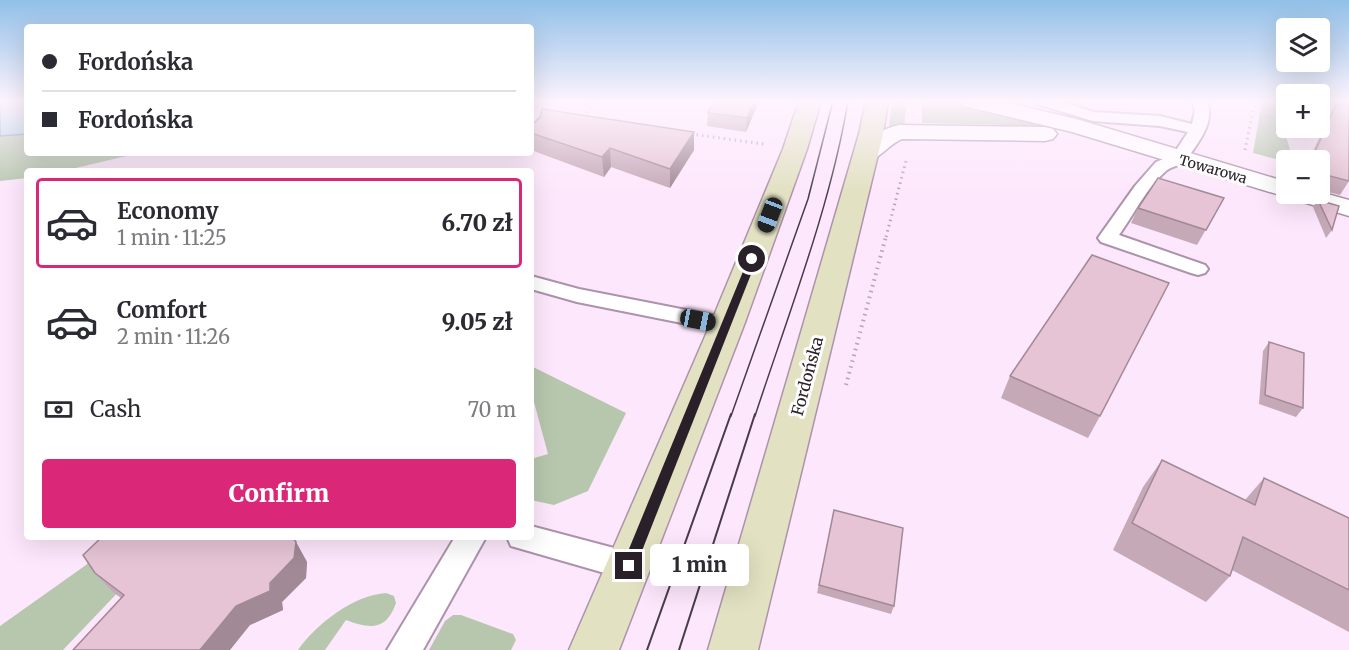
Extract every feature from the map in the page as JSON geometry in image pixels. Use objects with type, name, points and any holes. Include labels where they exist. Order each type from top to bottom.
[{"type":"main road","points":[[594,650],[727,325],[801,131]]},
{"type":"main road","name":"Fordońska","points":[[734,650],[871,131]]},
{"type":"street","name":"Towarowa","points":[[866,155],[888,137],[904,131]]},
{"type":"street","name":"Towarowa","points":[[991,131],[1029,132],[1139,146]]},
{"type":"street","name":"Towarowa","points":[[1091,131],[1276,187]]},
{"type":"street","points":[[1330,203],[1349,208]]},
{"type":"lane","points":[[1197,131],[1179,159],[1162,166],[1141,190],[1107,238],[1198,269]]},
{"type":"lane","points":[[534,283],[577,295],[727,325]]},
{"type":"lane","points":[[404,650],[469,540]]},
{"type":"lane","points":[[533,540],[629,566]]},
{"type":"path","points":[[843,396],[914,131]]},
{"type":"path","points":[[1236,176],[1249,131]]},
{"type":"path","points":[[682,133],[795,149]]},
{"type":"green space","points":[[1257,131],[1276,131],[1276,138],[1287,138],[1290,150],[1276,150],[1276,159],[1253,153]]},
{"type":"green space","points":[[24,134],[24,156],[126,156],[76,168],[24,168],[24,178],[0,181],[0,136]]},
{"type":"green space","points":[[534,367],[626,413],[588,491],[554,505],[534,501],[534,458],[548,454],[534,402]]},
{"type":"green space","points":[[111,540],[115,540],[125,585],[63,650],[0,650],[0,626],[86,565]]},
{"type":"green space","points":[[386,593],[394,596],[396,603],[392,612],[382,623],[370,626],[346,620],[325,650],[298,650],[315,630],[337,612],[361,599]]},
{"type":"green space","points":[[453,615],[461,615],[513,634],[516,640],[511,650],[429,650],[445,621]]},
{"type":"water","points":[[0,131],[24,131],[24,134],[0,136]]},
{"type":"building","points":[[534,131],[694,132],[670,169],[610,148],[602,157],[534,134]]},
{"type":"building","points":[[1330,131],[1349,131],[1349,181],[1330,176],[1330,150],[1316,150],[1321,138],[1330,138]]},
{"type":"building","points":[[1158,178],[1224,198],[1206,230],[1138,208]]},
{"type":"building","points":[[1320,204],[1339,206],[1332,230]]},
{"type":"building","points":[[1092,255],[1169,283],[1100,416],[1010,376]]},
{"type":"building","points":[[1269,342],[1304,353],[1303,408],[1265,395]]},
{"type":"building","points":[[1162,460],[1255,505],[1264,478],[1349,518],[1349,590],[1243,537],[1230,576],[1132,523]]},
{"type":"building","points":[[834,510],[903,528],[894,606],[819,585]]},
{"type":"building","points":[[99,540],[294,540],[296,542],[294,558],[270,583],[270,591],[236,606],[200,650],[73,650],[124,595],[95,573],[83,555]]},
{"type":"tram line","points":[[731,416],[808,199],[825,131]]},
{"type":"tram line","points":[[755,416],[820,220],[842,131]]},
{"type":"tram line","points":[[647,650],[731,414]]},
{"type":"tram line","points":[[679,650],[755,414]]},
{"type":"route","points":[[629,566],[752,259]]}]
